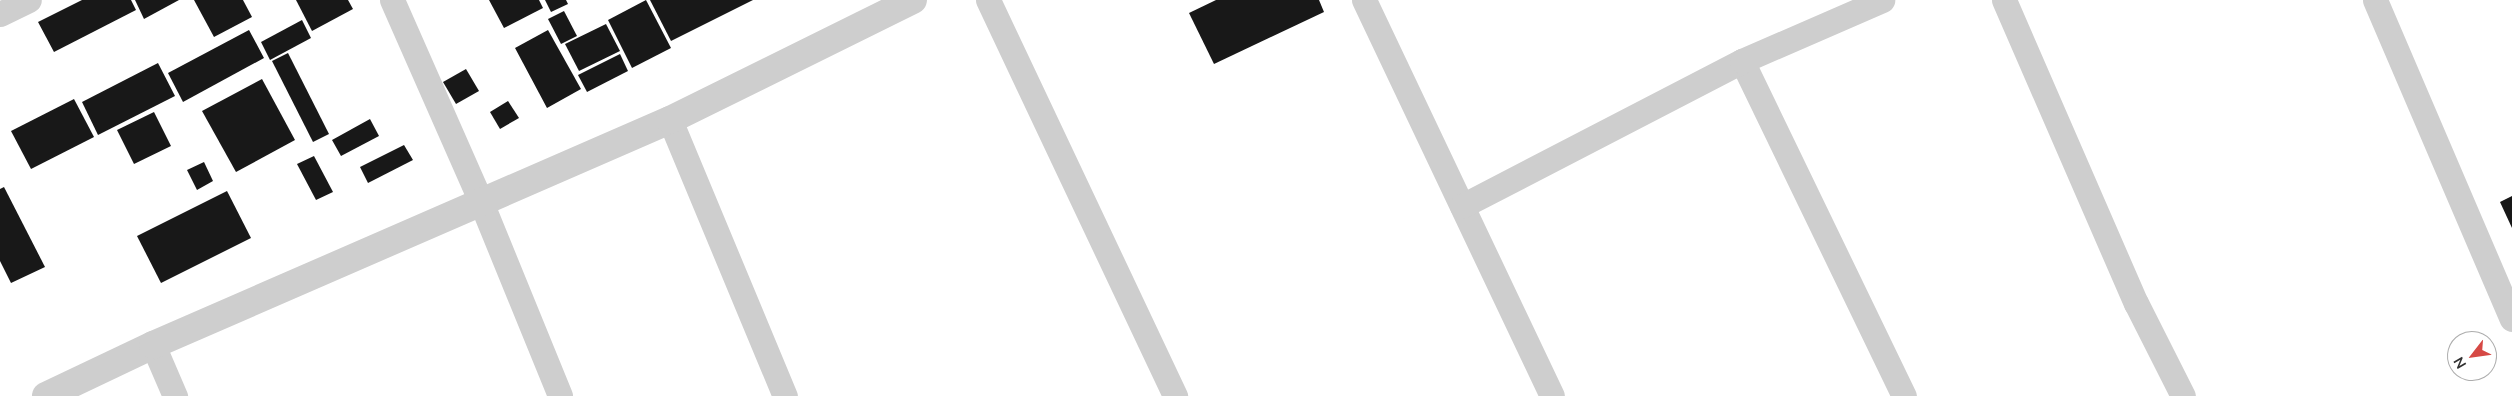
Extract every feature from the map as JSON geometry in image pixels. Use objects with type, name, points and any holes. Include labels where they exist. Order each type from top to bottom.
[{"type":"street","points":[[0,14],[29,0]]},
{"type":"street","points":[[392,0],[481,202],[560,396]]},
{"type":"street","points":[[46,396],[154,345],[670,120],[914,0]]},
{"type":"street","points":[[988,0],[1175,396]]},
{"type":"street","points":[[1364,0],[1552,396]]},
{"type":"street","points":[[1462,206],[1742,62],[1882,0]]},
{"type":"street","points":[[2004,0],[2136,303],[2183,396]]},
{"type":"street","points":[[2375,0],[2512,319]]},
{"type":"street","points":[[1742,62],[1904,396]]},
{"type":"street","points":[[670,120],[785,396]]},
{"type":"street","points":[[154,345],[175,396]]},
{"type":"building","points":[[82,0],[131,0],[136,10],[54,52],[38,22]]},
{"type":"building","points":[[135,0],[179,0],[144,19]]},
{"type":"building","points":[[194,0],[243,0],[252,17],[214,37]]},
{"type":"building","points":[[296,0],[348,0],[353,9],[312,31]]},
{"type":"building","points":[[489,0],[539,0],[543,8],[504,28]]},
{"type":"building","points":[[545,0],[566,0],[568,4],[551,12]]},
{"type":"building","points":[[646,0],[671,48],[632,68],[608,20]]},
{"type":"building","points":[[650,0],[753,0],[671,41]]},
{"type":"building","points":[[1216,0],[1319,0],[1324,12],[1214,64],[1189,13]]},
{"type":"building","points":[[564,11],[577,36],[561,44],[548,19]]},
{"type":"building","points":[[302,20],[311,38],[270,60],[261,42]]},
{"type":"building","points":[[606,24],[620,51],[579,71],[565,44]]},
{"type":"building","points":[[249,30],[264,58],[183,102],[168,73]]},
{"type":"building","points":[[548,30],[581,89],[547,108],[515,48]]},
{"type":"building","points":[[288,53],[329,134],[313,142],[272,61]]},
{"type":"building","points":[[620,54],[628,71],[587,92],[578,75]]},
{"type":"building","points":[[158,63],[175,96],[98,135],[82,102]]},
{"type":"building","points":[[466,69],[479,91],[456,104],[443,82]]},
{"type":"building","points":[[262,79],[295,140],[236,172],[202,111]]},
{"type":"building","points":[[74,99],[94,137],[31,169],[11,131]]},
{"type":"building","points":[[508,101],[519,118],[500,129],[490,112]]},
{"type":"building","points":[[154,112],[171,146],[134,164],[117,130]]},
{"type":"building","points":[[370,119],[379,136],[341,156],[332,140]]},
{"type":"building","points":[[404,145],[413,160],[368,183],[360,167]]},
{"type":"building","points":[[314,156],[333,192],[316,200],[297,164]]},
{"type":"building","points":[[204,162],[213,181],[197,190],[187,170]]},
{"type":"building","points":[[4,187],[45,267],[11,283],[0,261],[0,189]]},
{"type":"building","points":[[227,191],[251,238],[161,283],[137,236]]},
{"type":"building","points":[[2512,196],[2512,228],[2500,202]]}]
